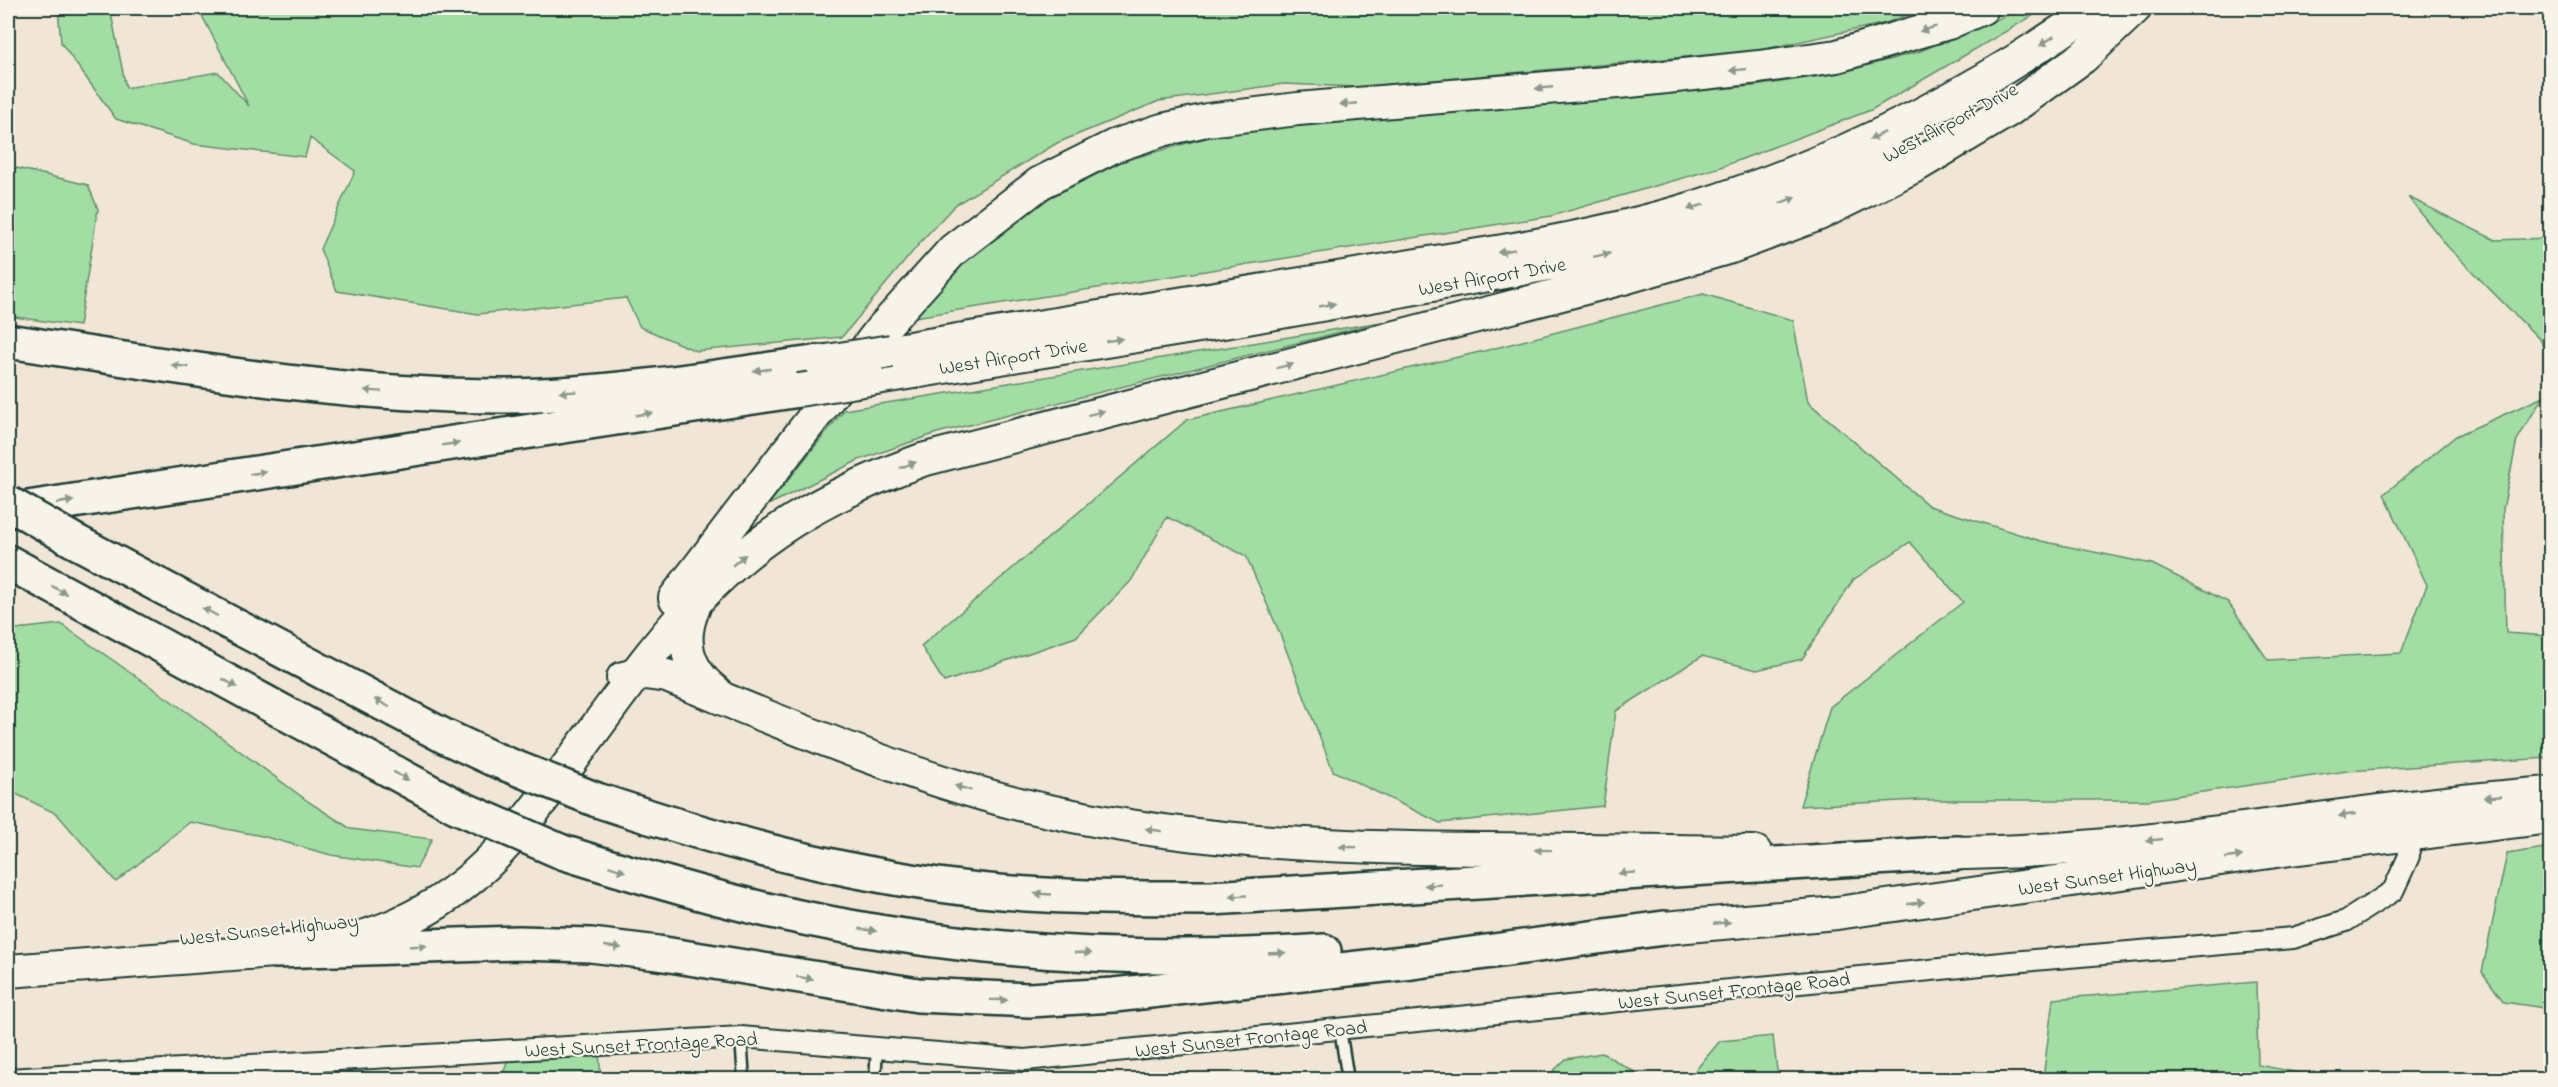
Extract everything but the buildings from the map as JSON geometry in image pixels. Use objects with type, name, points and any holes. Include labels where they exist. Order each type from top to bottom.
[{"type":"highway","points":[[8,341],[348,389],[423,394],[505,396],[590,391],[820,362]]},
{"type":"highway","points":[[8,511],[799,390]]},
{"type":"highway","points":[[8,503],[73,540],[444,736],[491,758],[597,800],[674,825],[792,858],[875,874],[940,885],[998,891],[1114,898],[1223,897],[1958,854]]},
{"type":"highway","points":[[8,562],[456,806],[562,852],[664,883],[776,912],[910,937],[1050,952],[1215,955],[1284,953],[1664,928]]},
{"type":"highway","points":[[276,951],[519,943],[591,945],[658,953],[918,995],[1029,1000],[1114,995],[1388,964],[1664,928]]},
{"type":"main road","points":[[624,680],[816,413],[903,303],[953,250],[987,222],[1040,183],[1114,146],[1162,130],[1207,120],[1298,109],[1653,78],[1837,56],[1948,23],[1982,8]]},
{"type":"main road","name":"West Airport Drive","points":[[820,362],[1503,251],[1593,234],[1659,218],[1797,172],[1892,130],[2015,62],[2095,8]]},
{"type":"main road","points":[[624,680],[697,601],[750,551],[800,515],[869,479],[922,460],[1627,277],[1731,247],[1820,214],[1917,165],[2009,110],[2083,57],[2134,8]]},
{"type":"main road","name":"West Airport Drive","points":[[799,390],[1459,282],[1587,258],[1676,237],[1777,204],[1916,143],[2015,88],[2134,8]]},
{"type":"main road","points":[[697,601],[686,629],[685,639],[690,663],[708,686],[732,702]]},
{"type":"main road","points":[[624,680],[654,673],[732,702]]},
{"type":"main road","name":"West Sunset Highway","points":[[8,971],[276,951],[339,942],[383,930],[418,914],[461,888],[494,858],[528,818],[624,680]]},
{"type":"main road","name":"West Sunset Highway","points":[[8,952],[332,926],[373,917],[411,901],[466,865],[493,838],[624,680]]},
{"type":"main road","name":"West Sunset Highway","points":[[732,702],[870,758],[953,785],[1051,811],[1183,835],[1330,847],[1958,854],[2407,820],[2550,817]]},
{"type":"main road","name":"West Sunset Highway","points":[[1664,928],[1837,914],[2407,820],[2550,793]]},
{"type":"street","name":"West Sunset Frontage Road","points":[[8,1079],[741,1037],[1025,1060],[2011,962],[2293,938],[2346,921],[2393,891],[2409,856],[2407,820]]},
{"type":"lane","points":[[1340,1029],[1348,1080]]},
{"type":"lane","points":[[741,1037],[744,1080]]},
{"type":"lane","points":[[875,1080],[877,1048]]},
{"type":"green space","points":[[58,8],[110,8],[126,88],[218,72],[249,106],[198,8],[1924,8],[1886,23],[1761,50],[1358,87],[1284,84],[1159,101],[1057,143],[955,205],[924,238],[842,337],[696,351],[640,327],[626,298],[478,314],[337,291],[320,249],[355,171],[310,138],[305,157],[194,144],[116,119],[61,43]]},
{"type":"green space","points":[[2024,8],[2040,8],[2034,15],[1871,110],[1721,167],[1551,216],[915,317],[966,259],[1045,200],[1123,161],[1209,137],[1303,122],[1754,86],[1839,73],[1918,52]]},
{"type":"green space","points":[[8,166],[88,185],[98,209],[79,326],[8,316]]},
{"type":"green space","points":[[2408,197],[2495,240],[2550,238],[2550,366],[2541,341],[2448,247]]},
{"type":"green space","points":[[1703,294],[1793,320],[1808,402],[1929,506],[2041,541],[2152,564],[2228,602],[2268,660],[2401,653],[2427,585],[2384,494],[2456,436],[2543,397],[2517,440],[2503,509],[2506,633],[2550,636],[2550,758],[2347,771],[2148,800],[1921,800],[1800,806],[1830,707],[1963,602],[1910,542],[1853,580],[1802,659],[1757,670],[1702,656],[1616,711],[1603,806],[1440,823],[1333,771],[1280,634],[1246,556],[1167,517],[1131,581],[1076,637],[944,682],[921,646],[1187,420],[1484,351]]},
{"type":"green space","points":[[1381,322],[937,433],[859,460],[768,505],[844,410]]},
{"type":"green space","points":[[61,624],[187,712],[309,802],[351,829],[432,839],[417,868],[331,855],[262,836],[190,822],[116,882],[57,814],[8,790],[8,630]]},
{"type":"green space","points":[[2550,847],[2550,1009],[2504,1002],[2482,972],[2507,854]]},
{"type":"green space","points":[[2256,982],[2258,1065],[2331,1079],[2043,1079],[2053,999]]},
{"type":"green space","points":[[1773,1036],[1778,1079],[1688,1079],[1720,1041]]},
{"type":"green space","points":[[599,1052],[601,1079],[501,1080],[508,1059]]},
{"type":"green space","points":[[1602,1053],[1647,1079],[1545,1079],[1566,1059]]}]
